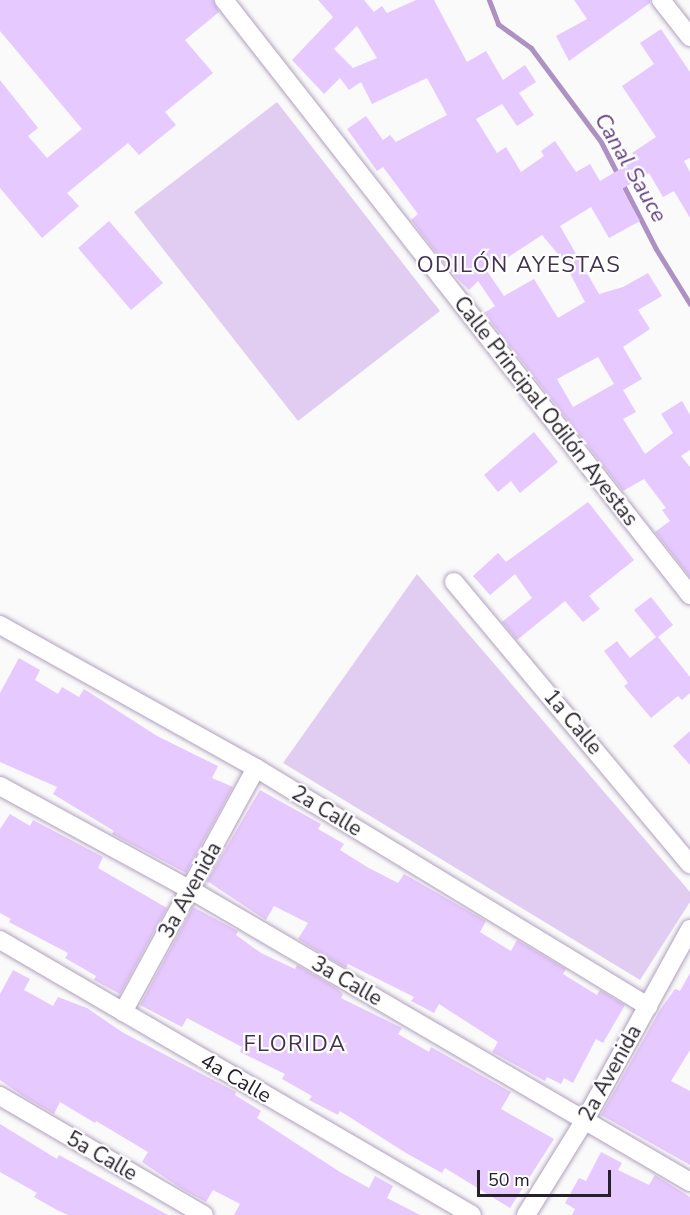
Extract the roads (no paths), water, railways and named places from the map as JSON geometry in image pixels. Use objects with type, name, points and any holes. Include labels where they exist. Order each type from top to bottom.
[{"type":"street","name":"Calle Principal Odilón Ayestas","points":[[224,0],[690,596]]},
{"type":"street","points":[[661,0],[690,37]]},
{"type":"street","name":"1a Calle","points":[[454,582],[690,864]]},
{"type":"street","name":"2a Calle","points":[[0,625],[256,768],[648,1006]]},
{"type":"street","name":"3a Avenida","points":[[123,1012],[256,768]]},
{"type":"street","name":"3a Calle","points":[[0,786],[191,890],[690,1182]]},
{"type":"street","name":"2a Avenida","points":[[526,1215],[585,1120],[690,929]]},
{"type":"street","name":"4a Calle","points":[[0,940],[472,1215]]},
{"type":"street","name":"5a Calle","points":[[0,1096],[204,1215]]},
{"type":"waterway","name":"Canal Sauce","points":[[489,0],[498,24],[531,48],[601,142],[656,249],[690,304]]},
{"type":"district","name":"ODILÓN AYESTAS","points":[[519,266]]},
{"type":"district","name":"FLORIDA","points":[[295,1045]]}]
